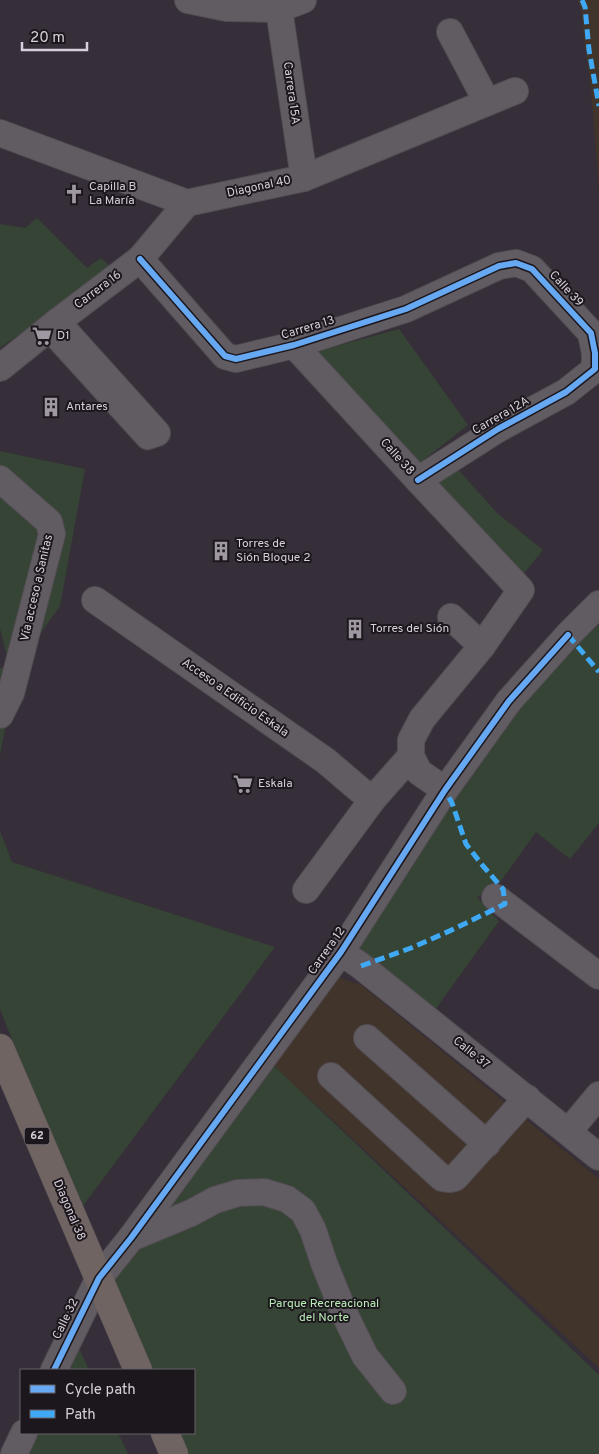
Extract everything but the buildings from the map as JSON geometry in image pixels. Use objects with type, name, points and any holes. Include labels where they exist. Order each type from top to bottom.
[{"type":"main road","name":"Diagonal 38","points":[[0,1048],[138,1369]]},
{"type":"main road","points":[[165,1434],[174,1454]]},
{"type":"street","points":[[188,0],[226,8],[279,9],[303,0]]},
{"type":"street","name":"Carrera 15A","points":[[279,9],[304,178]]},
{"type":"street","points":[[450,32],[487,102]]},
{"type":"street","name":"Diagonal 40","points":[[187,203],[304,178],[515,91]]},
{"type":"street","points":[[0,133],[187,203]]},
{"type":"street","name":"Carrera 16","points":[[0,368],[140,259],[187,203]]},
{"type":"street","name":"Carrera 13","points":[[140,259],[226,356],[236,359],[294,345],[406,309],[499,266],[516,263]]},
{"type":"street","name":"Calle 39","points":[[516,263],[532,269],[591,333],[596,353],[595,369]]},
{"type":"street","name":"Calle 38","points":[[294,345],[521,590],[482,646]]},
{"type":"street","name":"Carrera 12A","points":[[418,480],[498,429],[566,392],[595,369]]},
{"type":"street","name":"Vía acceso a Sanitas","points":[[0,479],[49,522],[52,534],[11,693],[0,715]]},
{"type":"street","name":"Acceso a Edificio Eskala","points":[[95,600],[326,761],[360,790],[373,798]]},
{"type":"street","name":"Carrera 12","points":[[95,1269],[131,1238],[341,952],[428,776],[509,701],[568,635],[599,604]]},
{"type":"street","points":[[306,890],[373,798],[428,776],[411,740],[422,719],[482,646],[451,617]]},
{"type":"street","points":[[495,897],[599,976]]},
{"type":"street","name":"Calle 37","points":[[341,952],[599,1157]]},
{"type":"street","points":[[367,1038],[487,1144]]},
{"type":"street","points":[[331,1076],[442,1178],[450,1180],[455,1178],[487,1144],[527,1098]]},
{"type":"street","points":[[569,1132],[599,1095]]},
{"type":"street","points":[[131,1238],[191,1213],[214,1200],[238,1193],[264,1192],[288,1199],[303,1211],[313,1230],[345,1315],[365,1356],[393,1391]]},
{"type":"street","name":"Calle 32","points":[[54,1369],[95,1269]]},
{"type":"street","points":[[14,1454],[24,1434]]},
{"type":"shaded area","points":[[578,0],[599,0],[599,190],[591,89],[581,10]]},
{"type":"shaded area","points":[[337,977],[361,985],[599,1179],[599,1368],[270,1062]]},
{"type":"green space","points":[[37,218],[87,268],[101,258],[112,268],[0,348],[0,224],[25,228]]},
{"type":"green space","points":[[399,329],[468,425],[413,468],[311,353]]},
{"type":"green space","points":[[0,451],[85,469],[60,606],[4,684],[8,714],[0,755],[0,668],[9,666],[0,628]]},
{"type":"green space","points":[[455,466],[497,513],[543,550],[520,578],[434,484]]},
{"type":"green space","points":[[599,625],[599,823],[570,859],[536,832],[496,888],[477,897],[499,921],[432,1014],[352,941],[536,673]]},
{"type":"green space","points":[[0,831],[12,862],[275,947],[80,1210],[0,1009]]},
{"type":"green space","name":"Parque Recreacional del Norte","points":[[270,1062],[599,1375],[599,1454],[187,1454],[177,1434],[195,1434],[195,1369],[149,1369],[106,1275]]},
{"type":"green space","points":[[71,1331],[89,1369],[52,1369]]},
{"type":"green space","points":[[23,1434],[118,1434],[128,1454],[13,1454]]},
{"type":"marked path","points":[[582,0],[585,7],[589,50],[599,106]]},
{"type":"marked path","points":[[568,635],[599,672]]},
{"type":"marked path","points":[[361,966],[411,948],[505,904],[503,889],[466,844],[452,803],[445,790]]},
{"type":"cycle path","points":[[140,259],[225,356],[236,359],[294,345],[406,309],[499,266],[516,263],[532,269],[591,333],[595,353],[595,369],[566,392],[498,429],[418,480]]},
{"type":"cycle path","points":[[54,1369],[99,1278],[131,1238],[341,952],[445,790],[509,701],[568,635]]},
{"type":"place","name":"Capilla B La María","points":[[74,194]]},
{"type":"place","name":"D1","points":[[42,336]]},
{"type":"place","name":"Antares","points":[[51,407]]},
{"type":"place","name":"Torres de Sión Bloque 2","points":[[221,551]]},
{"type":"place","name":"Torres del Sión","points":[[355,629]]},
{"type":"place","name":"Eskala","points":[[243,784]]}]
